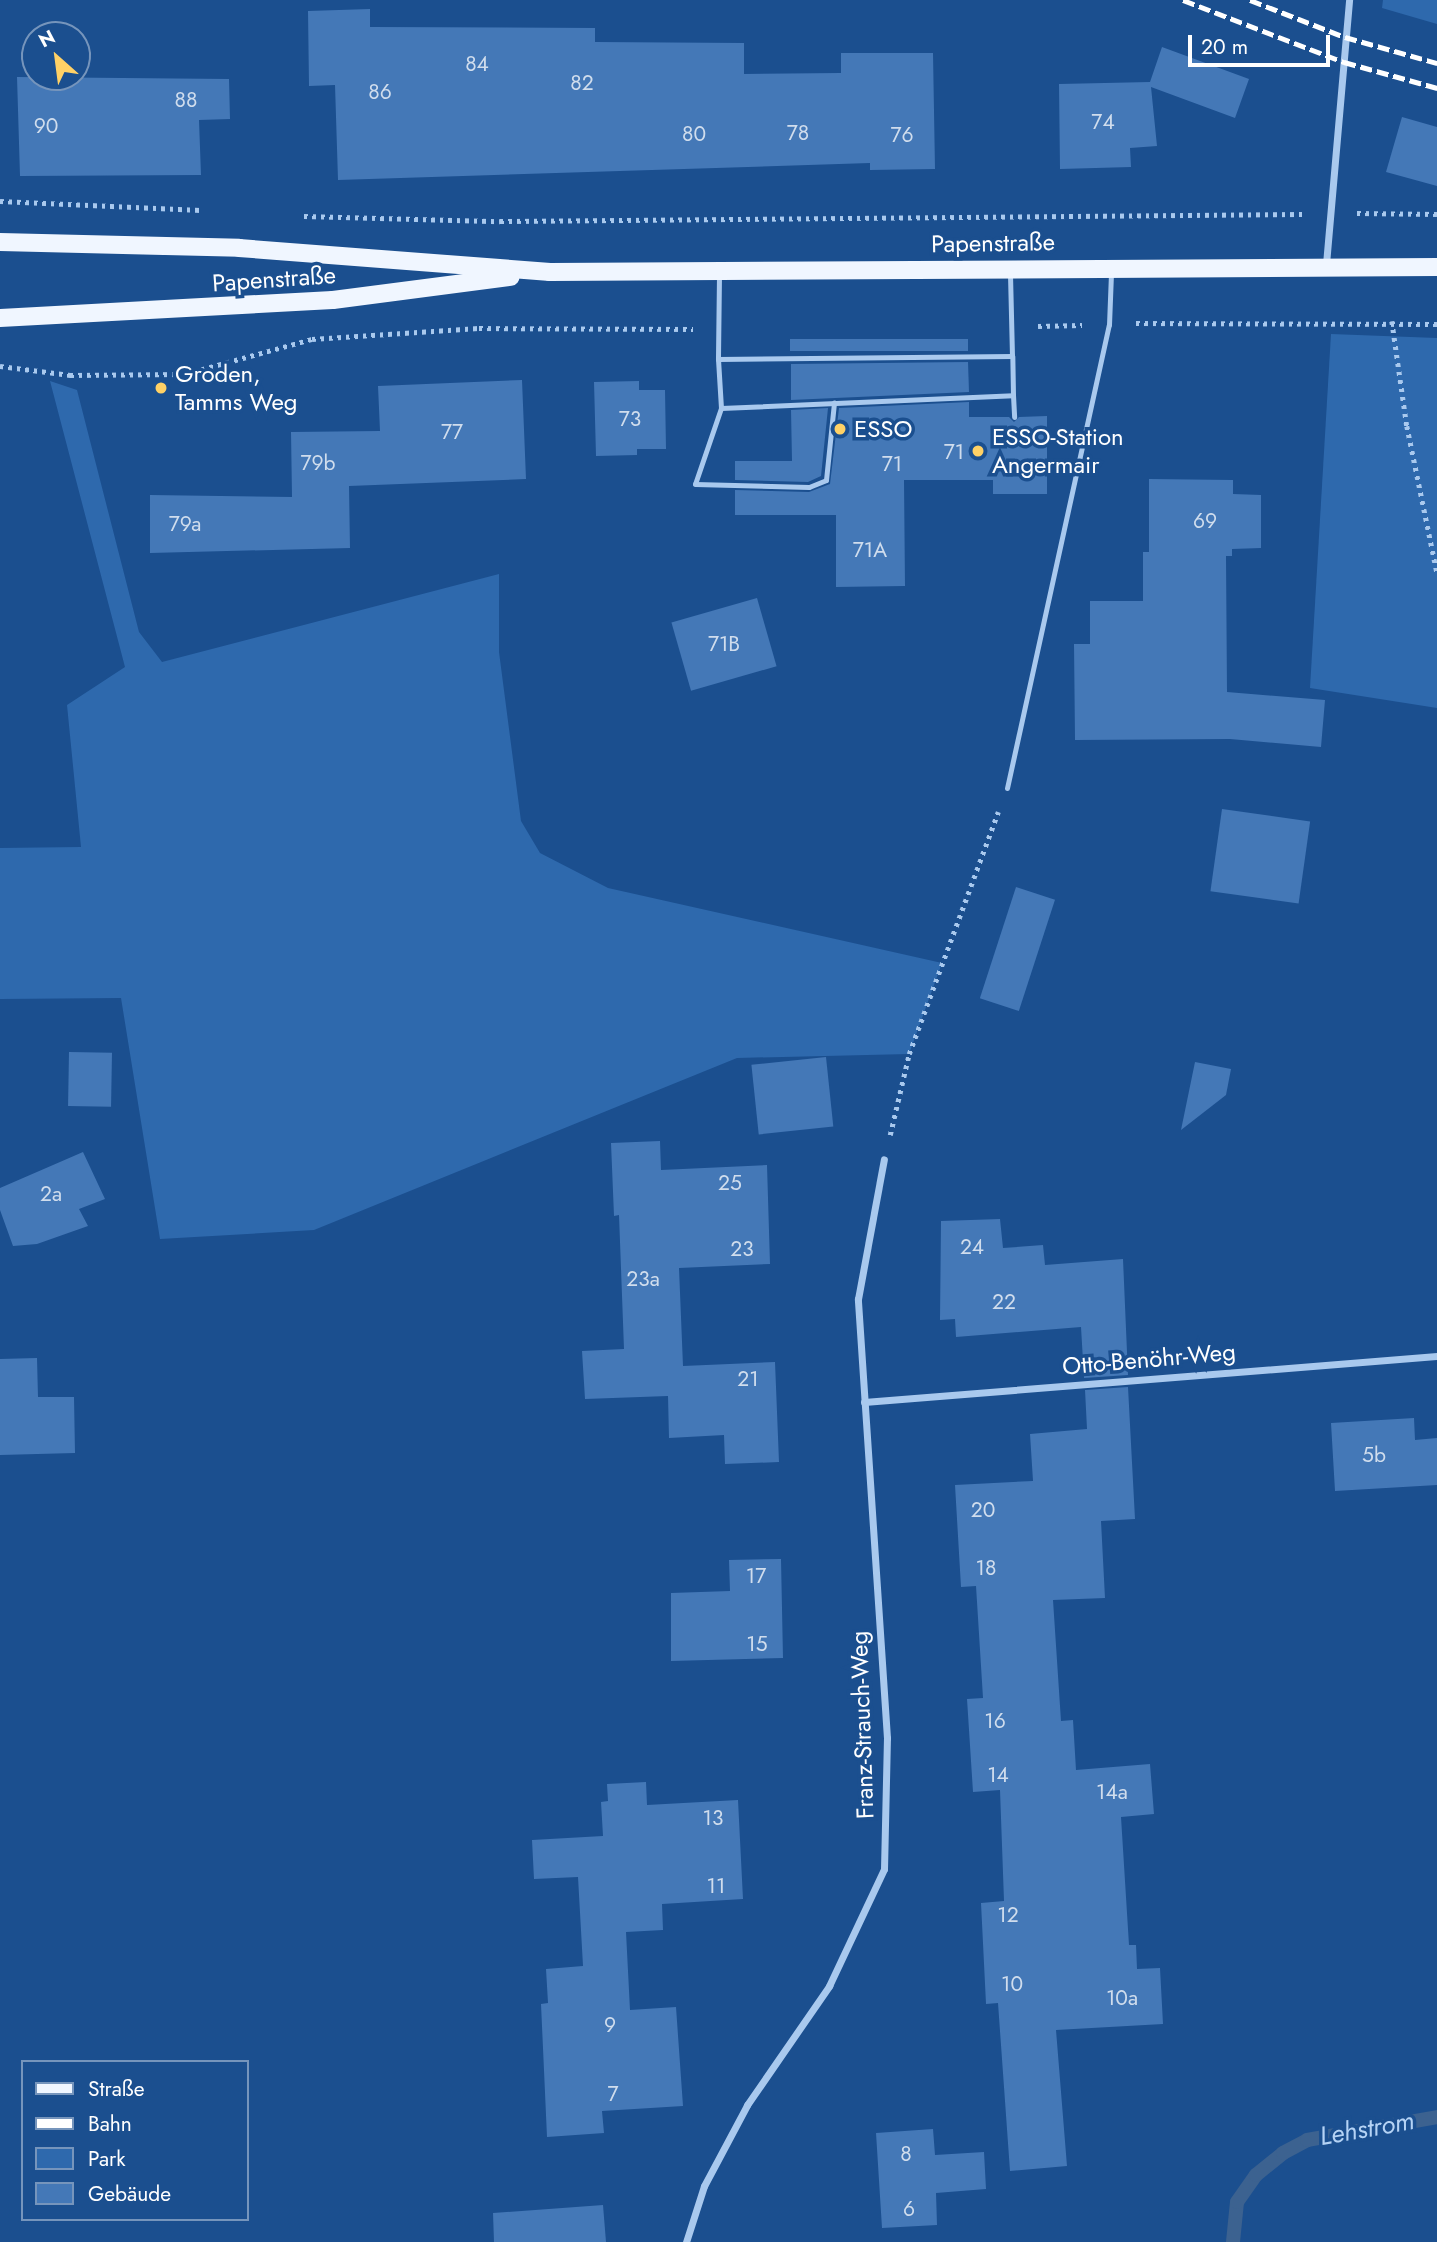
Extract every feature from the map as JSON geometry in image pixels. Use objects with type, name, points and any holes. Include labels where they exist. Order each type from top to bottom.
[{"type":"main road","name":"Papenstraße","points":[[0,242],[239,248],[550,272],[1326,264],[1437,267]]},
{"type":"main road","name":"Papenstraße","points":[[0,318],[333,300],[550,272]]},
{"type":"street","points":[[1326,264],[1349,0]]},
{"type":"street","name":"Franz-Strauch-Weg","points":[[686,2242],[704,2186],[747,2105],[829,1986],[884,1870],[887,1738],[858,1299],[884,1159]]},
{"type":"street","name":"Otto-Benöhr-Weg","points":[[864,1402],[1437,1356]]},
{"type":"lane","points":[[1007,788],[1109,325],[1111,266]]},
{"type":"lane","points":[[1010,268],[1014,417]]},
{"type":"lane","points":[[719,272],[718,359],[721,408],[695,484],[810,487],[826,480],[834,402]]},
{"type":"lane","points":[[718,359],[1012,356]]},
{"type":"lane","points":[[721,408],[1013,395]]},
{"type":"path","points":[[0,201],[203,210]]},
{"type":"path","points":[[295,216],[500,221],[1305,214]]},
{"type":"path","points":[[1354,214],[1437,214]]},
{"type":"path","points":[[1392,321],[1407,426],[1437,572]]},
{"type":"path","points":[[884,1159],[909,1054],[1007,788]]},
{"type":"green space","points":[[1383,0],[1437,0],[1437,24],[1382,8]]},
{"type":"green space","points":[[1331,334],[1437,338],[1437,708],[1310,688]]},
{"type":"green space","points":[[50,381],[77,390],[139,632],[162,662],[499,574],[499,652],[521,821],[540,853],[608,888],[942,963],[909,1054],[737,1058],[314,1230],[160,1239],[121,998],[0,999],[0,848],[81,847],[67,705],[125,667]]},
{"type":"building","points":[[370,9],[370,27],[595,28],[595,42],[744,43],[744,74],[841,73],[841,53],[933,53],[935,169],[870,170],[870,163],[338,180],[335,85],[309,86],[308,11]]},
{"type":"building","points":[[1162,47],[1249,79],[1235,118],[1151,87],[1157,146],[1130,148],[1131,167],[1060,169],[1059,84],[1150,82]]},
{"type":"building","points":[[17,77],[21,77],[21,91],[91,91],[91,78],[229,79],[230,119],[199,120],[201,175],[20,176]]},
{"type":"building","points":[[1402,117],[1437,127],[1437,186],[1386,172]]},
{"type":"building","points":[[790,339],[968,339],[968,351],[790,351]]},
{"type":"building","points":[[968,362],[969,392],[791,400],[791,364]]},
{"type":"building","points":[[522,380],[526,479],[349,486],[350,548],[150,553],[150,495],[292,497],[291,432],[380,431],[378,386]]},
{"type":"building","points":[[639,381],[639,390],[665,390],[666,449],[637,449],[637,455],[596,456],[594,382]]},
{"type":"building","points":[[969,402],[969,417],[1009,417],[1014,422],[1019,417],[1047,416],[1047,494],[993,494],[993,480],[904,480],[905,586],[836,587],[836,515],[735,515],[735,490],[809,492],[830,484],[839,408]]},
{"type":"building","points":[[828,408],[821,476],[808,482],[735,480],[735,461],[792,461],[791,410]]},
{"type":"building","points":[[1149,479],[1233,480],[1233,494],[1261,495],[1261,548],[1232,549],[1232,556],[1226,556],[1227,692],[1325,700],[1321,747],[1230,739],[1075,740],[1074,644],[1090,644],[1090,601],[1143,601],[1143,552],[1149,552]]},
{"type":"building","points":[[757,598],[777,666],[691,691],[671,623]]},
{"type":"building","points":[[1222,809],[1310,821],[1299,904],[1210,891]]},
{"type":"building","points":[[1016,887],[1055,900],[1019,1011],[980,998]]},
{"type":"building","points":[[69,1052],[112,1053],[111,1107],[68,1106]]},
{"type":"building","points":[[826,1057],[833,1127],[759,1134],[751,1065]]},
{"type":"building","points":[[1195,1062],[1231,1069],[1226,1095],[1181,1130]]},
{"type":"building","points":[[660,1141],[661,1170],[767,1165],[770,1264],[679,1268],[683,1366],[775,1362],[779,1462],[725,1464],[724,1435],[669,1438],[668,1396],[585,1399],[582,1351],[624,1349],[619,1215],[614,1216],[611,1143]]},
{"type":"building","points":[[83,1152],[105,1199],[79,1209],[88,1226],[37,1244],[13,1246],[0,1210],[0,1188]]},
{"type":"building","points":[[1000,1219],[1003,1248],[1043,1245],[1045,1265],[1123,1259],[1128,1375],[1084,1378],[1081,1327],[956,1337],[955,1319],[940,1320],[941,1221]]},
{"type":"building","points":[[37,1358],[38,1397],[74,1397],[75,1453],[0,1455],[0,1359]]},
{"type":"building","points":[[1128,1387],[1135,1519],[1101,1521],[1105,1598],[1053,1600],[1061,1721],[1073,1720],[1076,1770],[1150,1764],[1154,1814],[1121,1817],[1129,1945],[1136,1945],[1137,1969],[1160,1968],[1163,2024],[1056,2030],[1067,2166],[1010,2171],[998,2003],[986,2004],[981,1903],[1004,1901],[1000,1790],[973,1792],[967,1699],[983,1698],[976,1586],[961,1587],[955,1485],[1033,1481],[1030,1434],[1087,1429],[1085,1390]]},
{"type":"building","points":[[1414,1418],[1415,1440],[1437,1438],[1437,1485],[1335,1491],[1331,1423]]},
{"type":"building","points":[[781,1559],[783,1658],[671,1661],[671,1593],[730,1591],[729,1560]]},
{"type":"building","points":[[646,1782],[647,1805],[738,1800],[743,1899],[662,1904],[663,1930],[626,1932],[630,2010],[676,2007],[683,2106],[602,2111],[604,2133],[547,2137],[541,2004],[548,2003],[546,1969],[583,1966],[578,1877],[534,1879],[532,1840],[603,1836],[601,1802],[608,1801],[607,1784]]},
{"type":"building","points":[[933,2129],[935,2155],[984,2152],[986,2189],[936,2193],[937,2225],[882,2228],[876,2133]]},
{"type":"building","points":[[603,2205],[606,2242],[494,2242],[493,2213]]},
{"type":"waterway","name":"Lehstrom","points":[[1233,2242],[1237,2202],[1256,2175],[1283,2153],[1307,2140],[1437,2117]]},
{"type":"railway","points":[[1183,0],[1344,62],[1437,88]]},
{"type":"railway","points":[[1250,0],[1345,37],[1437,63]]},
{"type":"place","name":"Groden, Tamms Weg","points":[[161,388]]},
{"type":"place","name":"ESSO","points":[[840,429]]},
{"type":"place","name":"ESSO-Station Angermair","points":[[978,451]]}]
